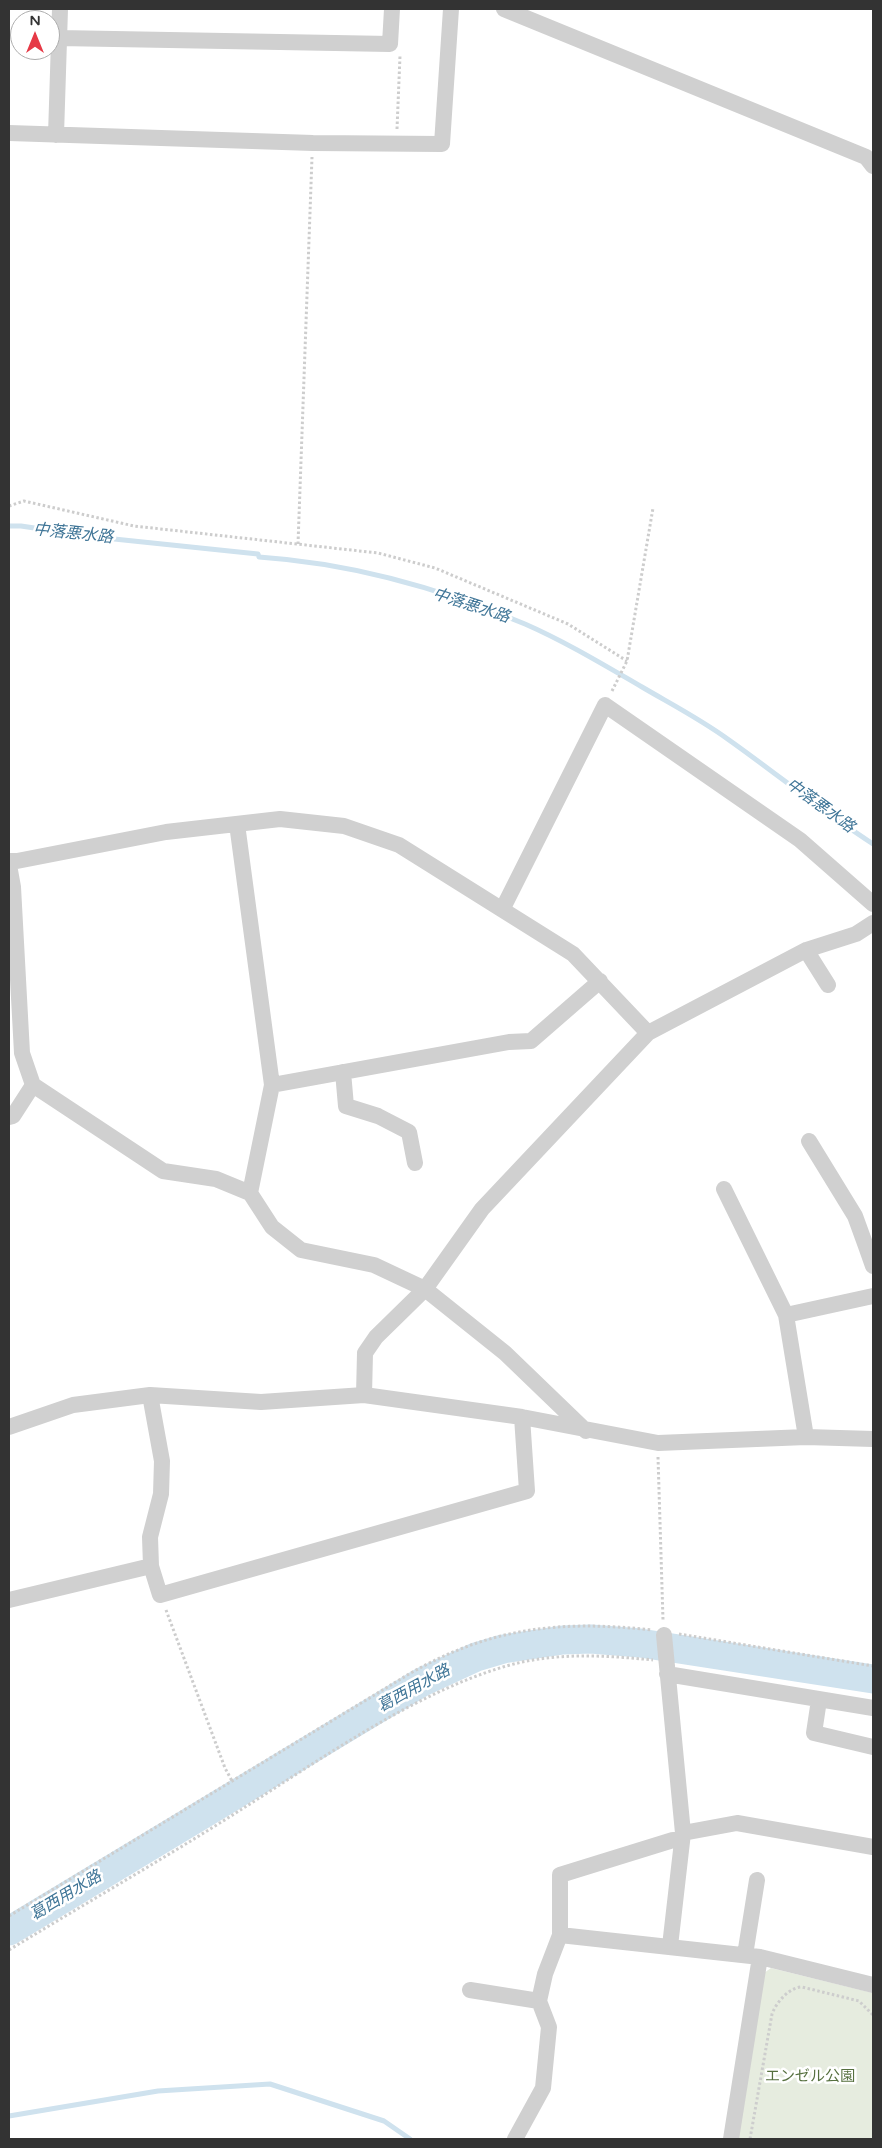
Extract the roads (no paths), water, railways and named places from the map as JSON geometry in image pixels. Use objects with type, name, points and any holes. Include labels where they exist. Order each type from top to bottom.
[{"type":"street","points":[[60,38],[390,44],[392,9]]},
{"type":"street","points":[[9,133],[313,143],[396,142],[442,144],[452,9]]},
{"type":"street","points":[[504,9],[866,157],[873,166]]},
{"type":"street","points":[[56,135],[58,60]]},
{"type":"street","points":[[503,908],[605,705],[800,840],[873,904]]},
{"type":"street","points":[[9,861],[166,832],[280,818],[344,826],[399,845],[503,908],[573,954],[648,1032]]},
{"type":"street","points":[[237,824],[272,1085],[250,1193]]},
{"type":"street","points":[[9,865],[13,887],[22,1052],[33,1085],[163,1171],[216,1179],[250,1193],[272,1227],[301,1250],[374,1265],[425,1289],[506,1353],[586,1431]]},
{"type":"street","points":[[364,1395],[365,1353],[376,1337],[425,1289],[482,1209],[648,1032],[806,950],[856,934],[873,923]]},
{"type":"street","points":[[806,950],[828,985]]},
{"type":"street","points":[[272,1085],[509,1042],[531,1042],[600,981]]},
{"type":"street","points":[[343,1072],[346,1106],[378,1116],[410,1132],[415,1163]]},
{"type":"street","points":[[9,1117],[13,1116],[33,1085]]},
{"type":"street","points":[[808,1141],[855,1216],[870,1248],[873,1266]]},
{"type":"street","points":[[724,1189],[786,1315],[806,1437]]},
{"type":"street","points":[[786,1315],[873,1296]]},
{"type":"street","points":[[150,1395],[162,1461],[161,1494],[150,1537],[151,1566],[160,1595],[527,1491],[522,1417]]},
{"type":"street","points":[[9,1427],[73,1405],[150,1395],[261,1402],[364,1395],[522,1417],[658,1444],[806,1437],[873,1439]]},
{"type":"street","points":[[9,1600],[151,1566]]},
{"type":"street","points":[[665,1633],[660,1658],[667,1674],[683,1837],[670,1946]]},
{"type":"street","points":[[667,1674],[873,1708]]},
{"type":"street","points":[[819,1700],[814,1734],[873,1747]]},
{"type":"street","points":[[515,2139],[543,2088],[549,2027],[539,2001],[544,1974],[560,1935],[560,1876],[683,1837],[737,1823],[873,1847]]},
{"type":"street","points":[[731,2139],[753,1956],[757,1880]]},
{"type":"street","points":[[560,1935],[753,1956],[873,1985]]},
{"type":"street","points":[[470,1990],[539,2001]]},
{"type":"waterway","name":"中落悪水路","points":[[9,526],[258,554],[259,557],[327,565],[428,589],[493,611],[570,646],[697,719],[873,844]]},
{"type":"waterway","name":"葛西用水路","points":[[9,1931],[422,1682],[476,1657],[503,1649],[563,1640],[591,1639],[640,1643],[873,1679]]},
{"type":"waterway","points":[[9,2116],[158,2091],[270,2084],[384,2121],[410,2139]]},
{"type":"park label","name":"エンゼル公園","points":[[810,2077]]}]
